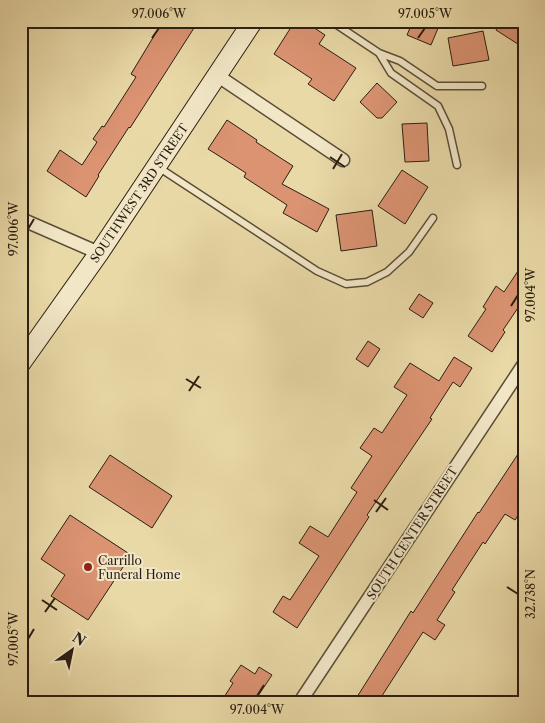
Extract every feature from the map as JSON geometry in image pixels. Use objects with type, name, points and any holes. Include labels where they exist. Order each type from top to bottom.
[{"type":"street","name":"SOUTHWEST 3RD STREET","points":[[21,363],[98,253],[253,21]]},
{"type":"street","points":[[218,76],[343,160]]},
{"type":"street","points":[[21,219],[98,253]]},
{"type":"street","name":"SOUTH CENTER STREET","points":[[300,702],[522,369]]},
{"type":"lane","points":[[331,21],[379,53],[400,61],[437,86],[482,86]]},
{"type":"lane","points":[[379,53],[391,72],[438,106],[449,129],[457,165]]},
{"type":"lane","points":[[157,166],[317,271],[346,284],[367,282],[386,272],[409,252],[434,218]]},
{"type":"building","points":[[163,21],[183,21],[194,28],[98,175],[86,197],[47,171],[60,150],[82,165],[97,142],[93,139],[102,126],[104,127],[136,77],[131,74]]},
{"type":"building","points":[[295,21],[304,21],[325,35],[319,44],[356,68],[334,101],[308,84],[312,79],[274,54]]},
{"type":"building","points":[[413,21],[441,21],[431,45],[407,35]]},
{"type":"building","points":[[501,21],[524,21],[524,48],[496,30]]},
{"type":"building","points":[[483,31],[489,60],[453,66],[448,38]]},
{"type":"building","points":[[377,83],[397,102],[382,118],[377,118],[360,102]]},
{"type":"building","points":[[227,120],[293,166],[282,184],[329,209],[317,232],[283,213],[287,205],[244,177],[246,173],[208,149]]},
{"type":"building","points":[[427,123],[429,161],[405,162],[402,124]]},
{"type":"building","points":[[402,170],[428,187],[405,224],[378,206]]},
{"type":"building","points":[[372,210],[377,246],[341,251],[336,215]]},
{"type":"building","points":[[524,262],[524,299],[503,330],[505,332],[492,352],[468,336],[486,309],[483,307],[496,286],[504,292]]},
{"type":"building","points":[[419,294],[433,303],[423,318],[409,309]]},
{"type":"building","points":[[368,341],[380,349],[368,367],[356,359]]},
{"type":"building","points":[[454,357],[472,368],[460,387],[453,382],[430,418],[432,419],[367,515],[369,517],[297,628],[273,612],[283,596],[290,600],[319,556],[299,543],[310,526],[328,537],[357,492],[351,488],[372,456],[360,448],[374,428],[382,433],[407,395],[394,387],[410,363],[439,381]]},
{"type":"building","points":[[524,445],[524,506],[515,520],[505,514],[485,544],[483,542],[452,590],[455,592],[437,620],[445,625],[435,640],[423,632],[378,702],[364,702],[357,697],[411,611],[413,613]]},
{"type":"building","points":[[110,455],[172,496],[152,528],[89,487]]},
{"type":"building","name":"Carrillo Funeral Home","points":[[70,515],[131,555],[88,620],[51,596],[65,575],[41,559]]},
{"type":"building","points":[[241,665],[255,674],[259,667],[272,675],[254,702],[221,702],[233,683],[230,681]]},
{"type":"place","name":"Carrillo Funeral Home","points":[[88,567]]}]
